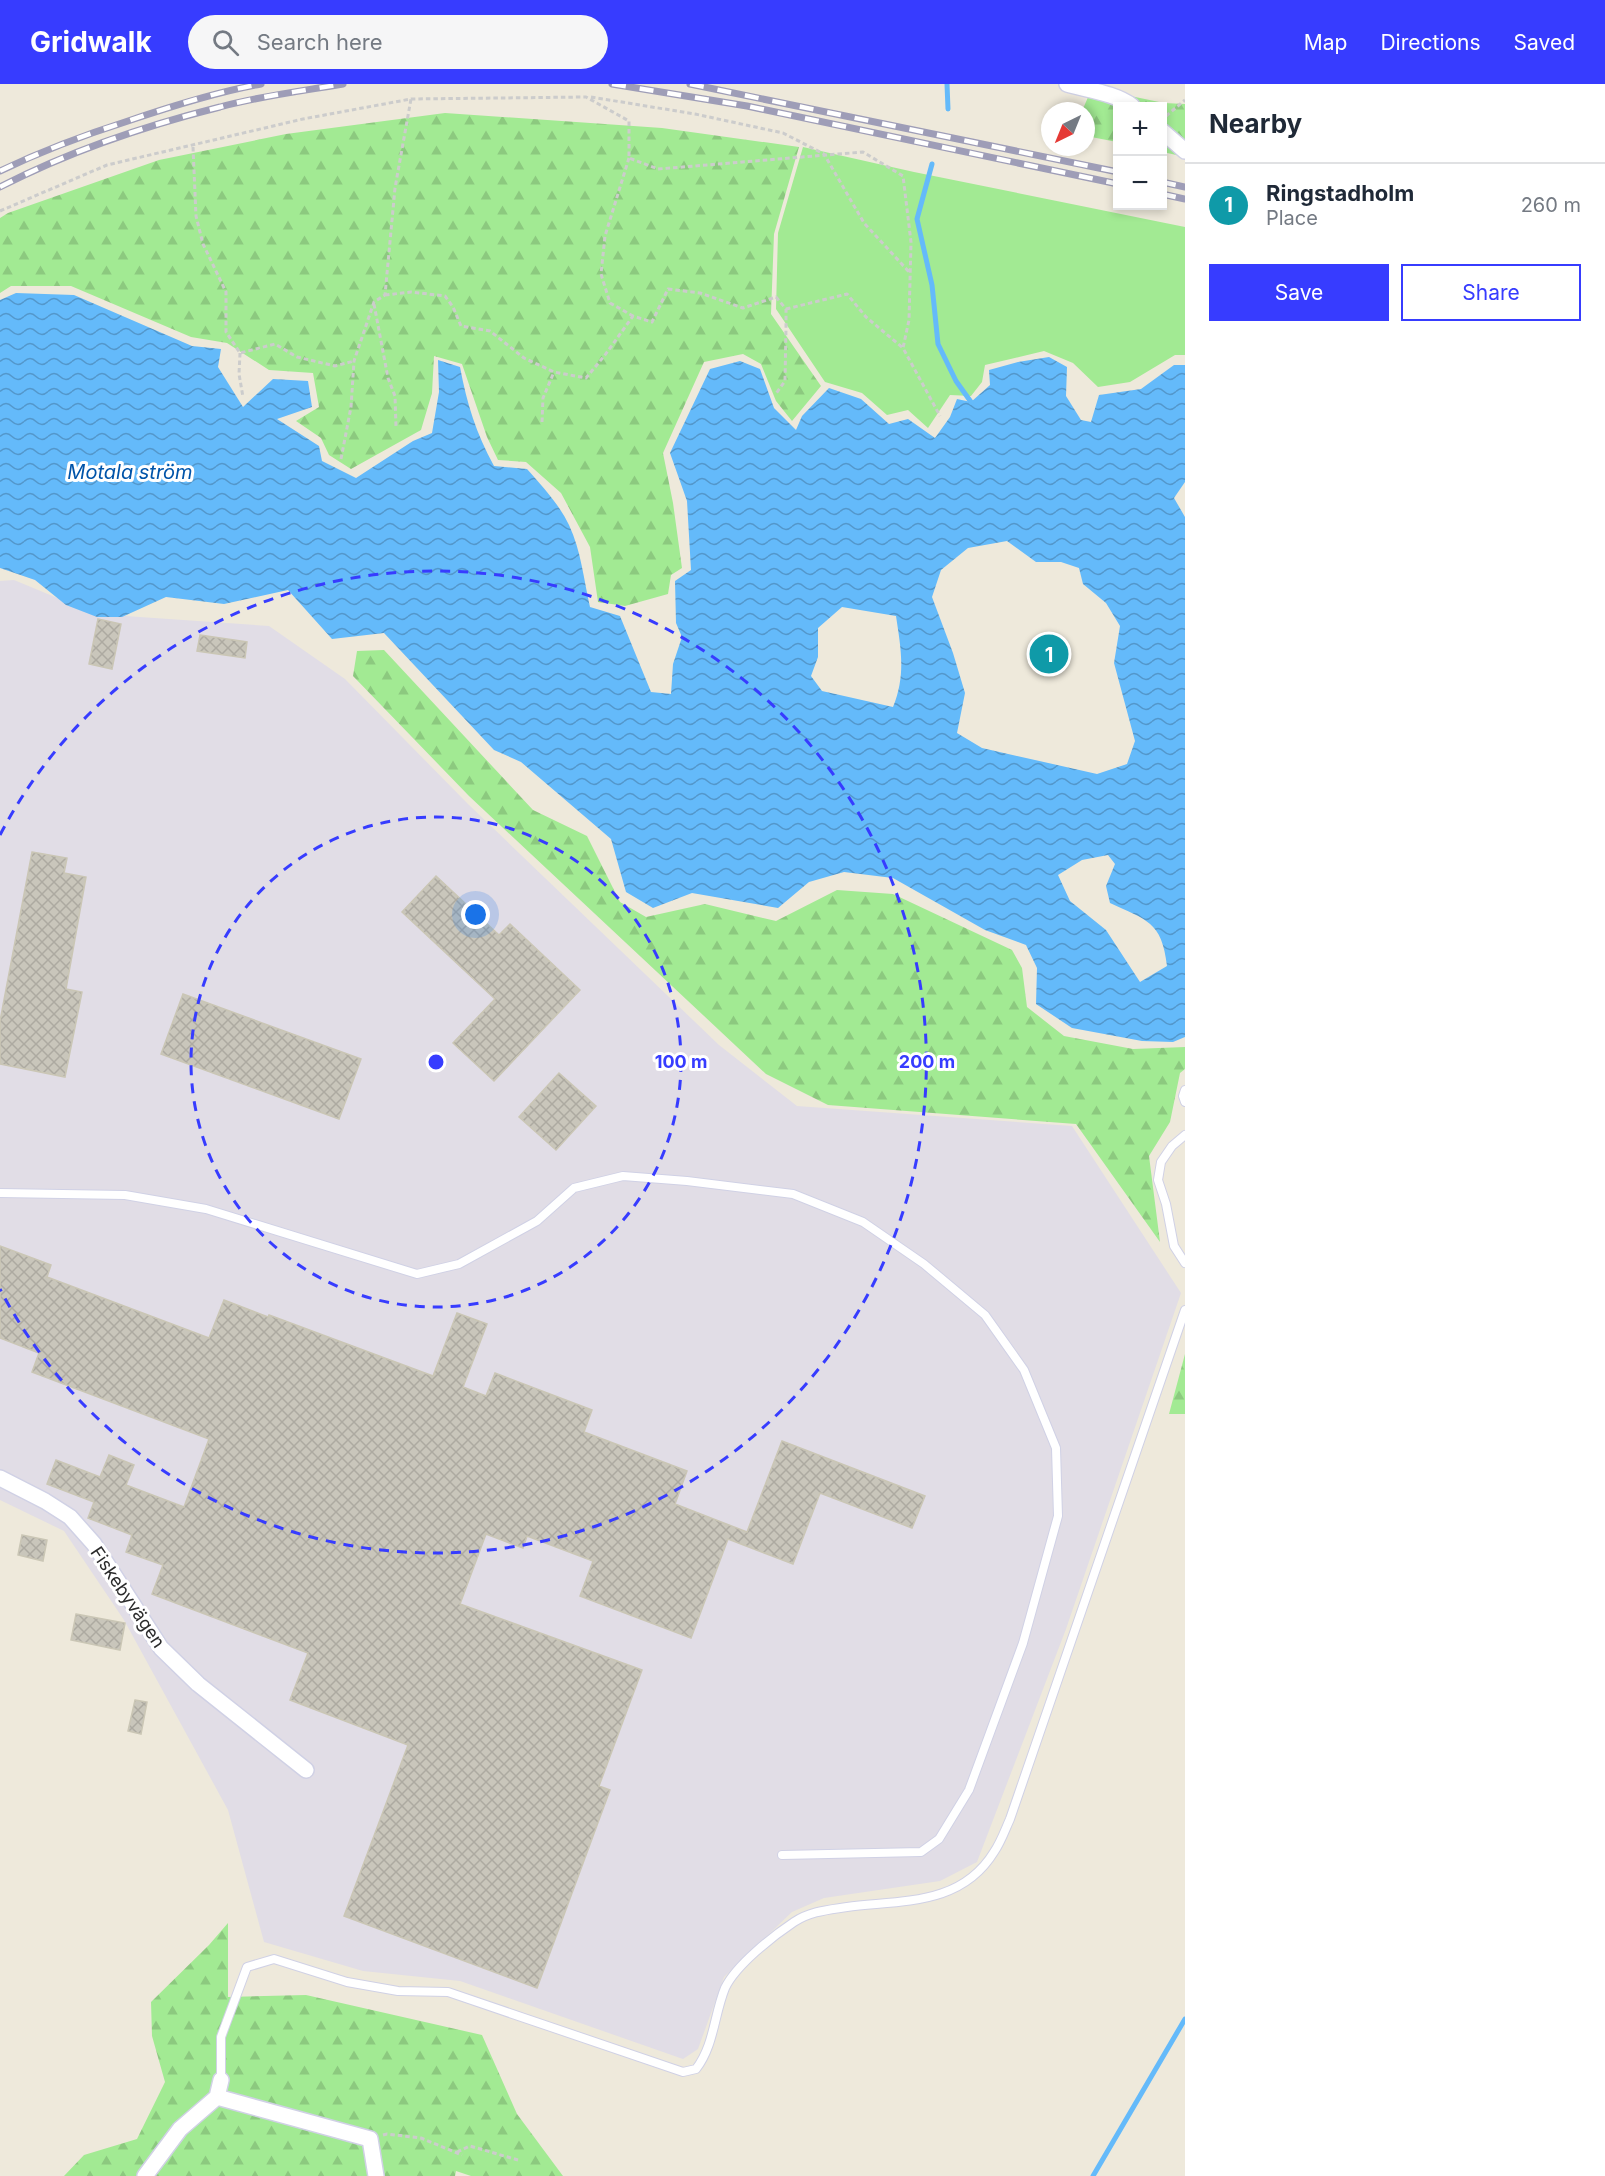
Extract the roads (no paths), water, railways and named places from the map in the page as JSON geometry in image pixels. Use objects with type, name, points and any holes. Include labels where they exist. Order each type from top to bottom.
[{"type":"street","points":[[1066,84],[1122,102]]},
{"type":"street","points":[[1167,136],[1185,152]]},
{"type":"street","name":"Fiskebyvägen","points":[[0,1478],[45,1501],[70,1517],[94,1544],[161,1648],[198,1684],[306,1770]]},
{"type":"street","points":[[145,2176],[180,2129],[218,2097],[221,2080]]},
{"type":"street","points":[[218,2097],[370,2139],[376,2176]]},
{"type":"lane","points":[[1185,1090],[1183,1096],[1185,1102]]},
{"type":"lane","points":[[1185,1136],[1172,1146],[1161,1162],[1158,1180],[1166,1204],[1174,1246],[1185,1263]]},
{"type":"lane","points":[[0,1193],[125,1195],[206,1209],[417,1274],[459,1264],[537,1221],[574,1188],[622,1176],[687,1181],[793,1194],[863,1222],[924,1264],[985,1315],[1024,1370],[1056,1448],[1058,1516],[1023,1643],[969,1790],[939,1839],[921,1852],[782,1855]]},
{"type":"lane","points":[[221,2080],[221,2037],[247,1967],[274,1959],[347,1982],[398,1990],[448,1992],[683,2072],[696,2069],[706,2057],[726,1987],[746,1961],[795,1922],[815,1911],[927,1899],[953,1889],[975,1876],[994,1853],[1010,1819],[1185,1311]]},
{"type":"water","name":"Motala ström","points":[[16,293],[74,295],[192,346],[221,349],[218,367],[243,407],[273,379],[308,381],[312,407],[277,419],[319,446],[322,461],[356,478],[413,441],[432,433],[439,392],[438,360],[460,367],[473,418],[494,466],[527,469],[550,496],[565,517],[573,535],[590,607],[620,616],[651,692],[671,694],[673,664],[682,637],[676,623],[675,581],[691,570],[687,501],[670,453],[710,369],[740,361],[760,369],[774,408],[796,430],[802,416],[829,388],[861,399],[889,424],[908,419],[935,438],[950,417],[957,399],[971,402],[990,385],[989,370],[1049,357],[1067,367],[1066,396],[1081,420],[1091,422],[1099,395],[1141,389],[1174,365],[1185,365],[1185,482],[1174,498],[1185,517],[1185,1037],[1173,1042],[1142,1041],[1072,1028],[1036,1004],[1037,968],[1026,945],[985,930],[893,878],[844,872],[809,882],[778,908],[692,893],[653,908],[626,892],[611,839],[521,762],[494,750],[384,633],[332,639],[288,590],[224,604],[166,597],[122,617],[97,617],[66,605],[35,580],[0,568],[0,300]],"holes":[[[1007,541],[1036,562],[1061,562],[1079,568],[1083,584],[1106,603],[1120,626],[1114,663],[1135,741],[1127,764],[1097,774],[982,748],[957,733],[965,693],[932,597],[941,570],[968,548]],[[842,607],[896,616],[901,651],[901,673],[893,707],[822,691],[811,676],[818,657],[818,628]],[[1108,855],[1115,864],[1106,886],[1110,903],[1150,924],[1161,940],[1167,966],[1140,982],[1106,930],[1070,901],[1058,875],[1082,860]]]},
{"type":"waterway","points":[[947,84],[948,109]]},
{"type":"waterway","points":[[932,164],[917,219],[932,285],[938,344],[956,381],[971,402]]},
{"type":"waterway","points":[[1093,2176],[1185,2019]]},
{"type":"railway","points":[[0,171],[47,150],[112,126],[194,100],[261,84]]},
{"type":"railway","points":[[0,187],[80,151],[163,122],[250,100],[343,84]]},
{"type":"railway","points":[[612,84],[747,106],[1113,183]]},
{"type":"railway","points":[[690,84],[1113,171]]},
{"type":"railway","points":[[1167,183],[1185,187]]},
{"type":"railway","points":[[1167,195],[1185,199]]},
{"type":"place","name":"Ringstadholm","points":[[1049,654]]}]
